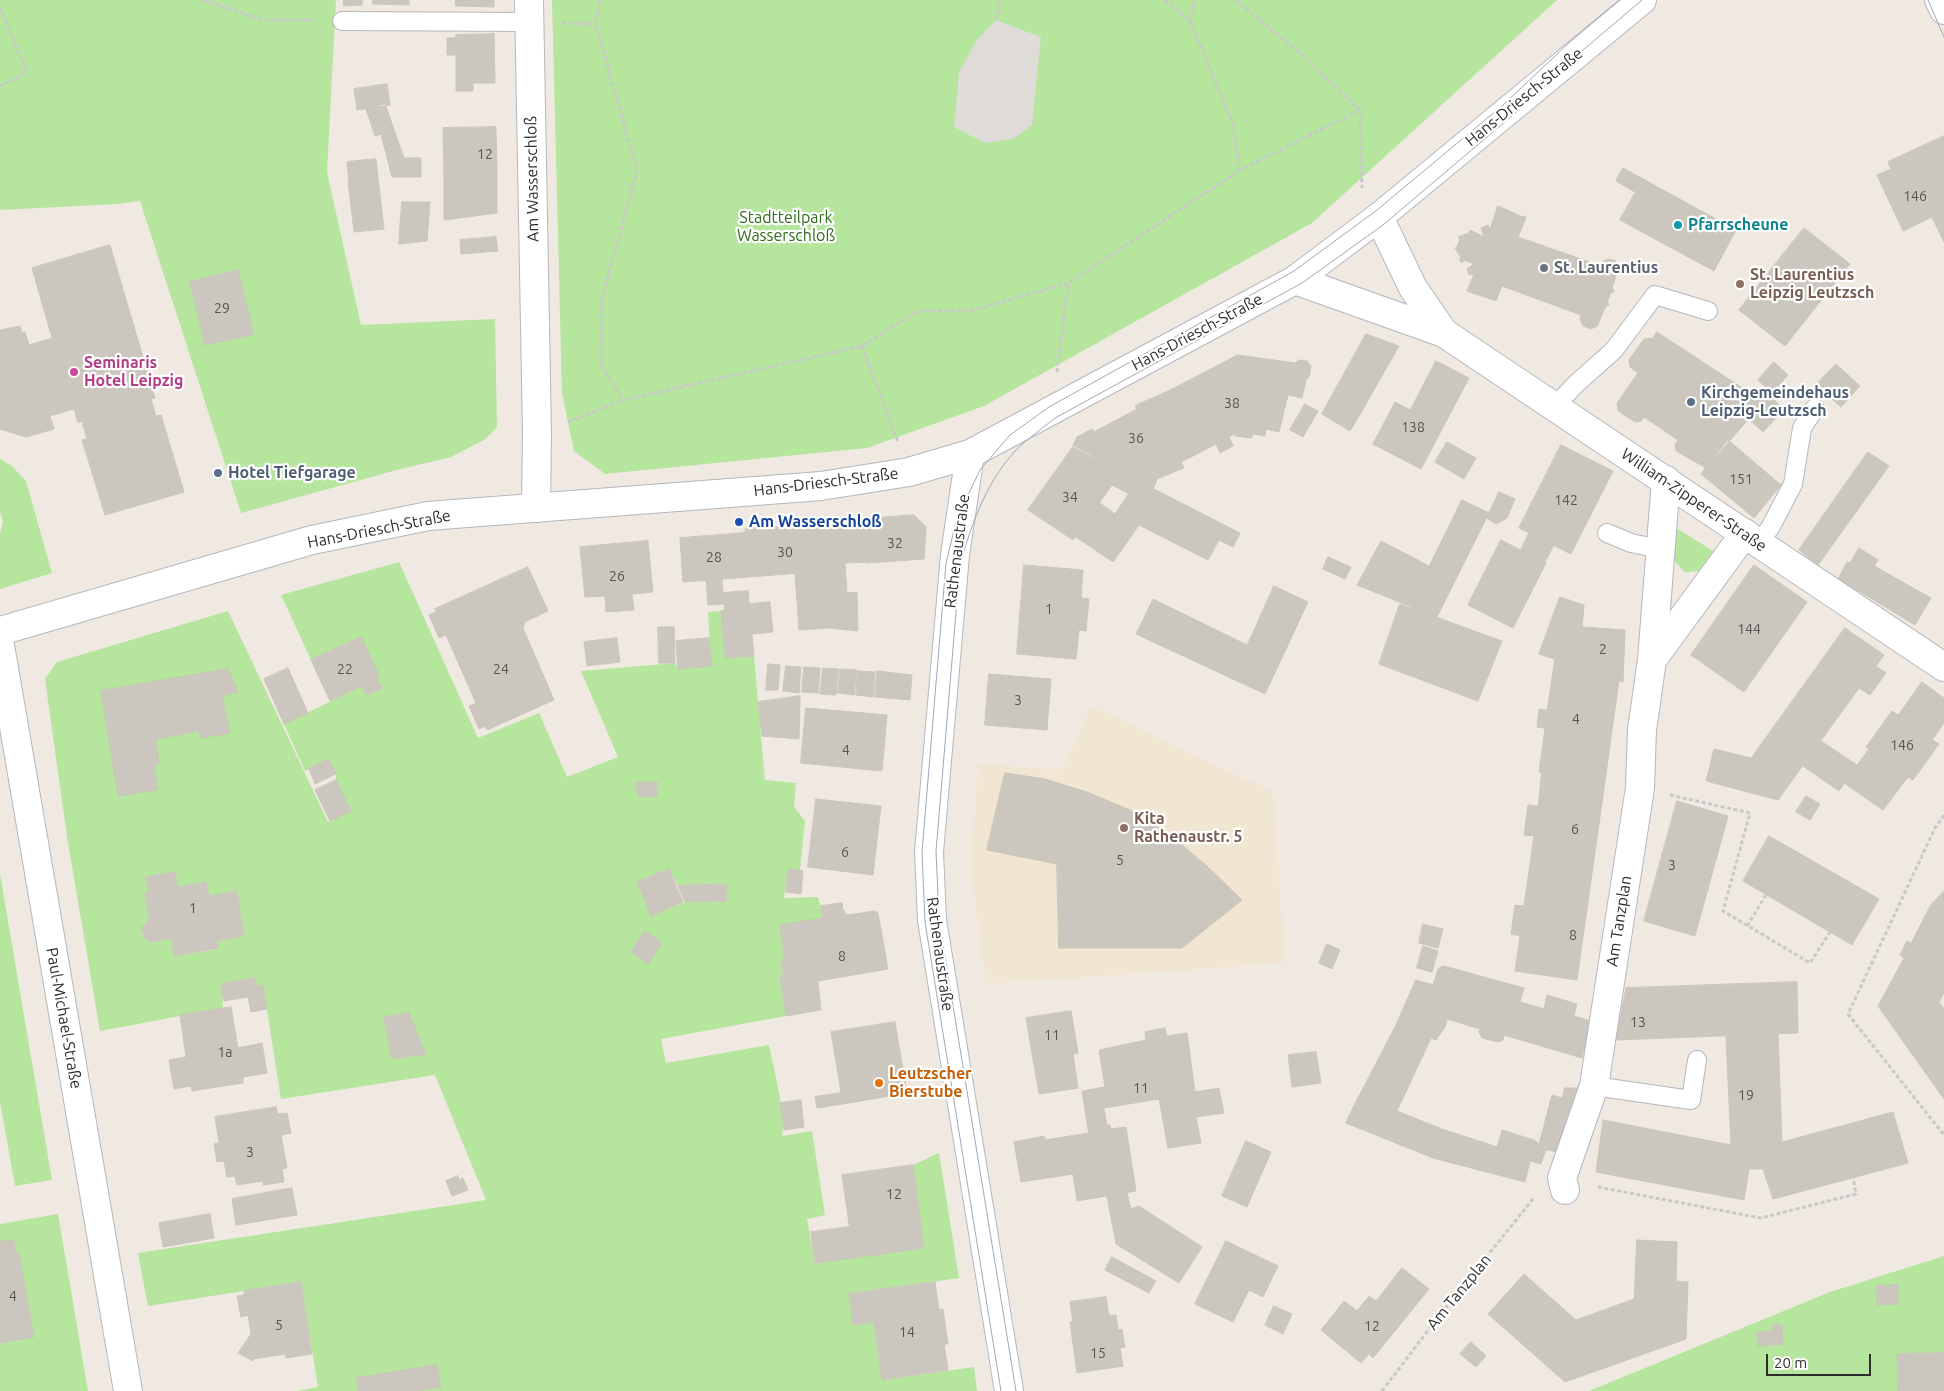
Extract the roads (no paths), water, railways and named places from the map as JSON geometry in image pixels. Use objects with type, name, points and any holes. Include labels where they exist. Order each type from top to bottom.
[{"type":"street","name":"Hans-Driesch-Straße","points":[[0,631],[312,540],[428,516],[821,486],[909,472],[970,454],[1200,329],[1295,280],[1379,218],[1642,0]]},
{"type":"street","points":[[1939,0],[1944,10]]},
{"type":"street","name":"Am Wasserschloß","points":[[529,11],[537,434],[536,508]]},
{"type":"street","name":"William-Zipperer-Straße","points":[[1379,218],[1413,288],[1444,333]]},
{"type":"street","name":"William-Zipperer-Straße","points":[[1295,280],[1444,333],[1944,667]]},
{"type":"street","name":"Rathenaustraße","points":[[970,454],[955,555],[929,852],[932,920],[1009,1391]]},
{"type":"street","name":"Am Tanzplan","points":[[1564,1184],[1594,1086],[1640,788],[1642,730],[1652,660],[1666,480]]},
{"type":"street","name":"Am Tanzplan","points":[[1652,660],[1751,538]]},
{"type":"street","name":"Paul-Michael-Straße","points":[[0,645],[128,1391]]},
{"type":"lane","points":[[342,21],[529,11]]},
{"type":"lane","points":[[1554,407],[1577,383],[1614,350],[1655,296],[1708,311]]},
{"type":"lane","points":[[1751,538],[1770,528],[1793,484],[1802,428],[1815,408]]},
{"type":"lane","points":[[1606,533],[1630,543],[1660,549]]},
{"type":"lane","points":[[1594,1086],[1691,1100],[1697,1060]]},
{"type":"tram line","points":[[1001,1391],[925,922],[922,852],[946,563],[957,518],[980,470],[1010,435],[1049,407],[1294,271],[1377,210],[1503,105],[1571,41],[1620,0]]},
{"type":"tram line","points":[[1016,1391],[939,920],[936,851],[960,565],[983,501],[999,471],[1009,458],[1021,445],[1055,418],[1302,283],[1383,225],[1513,115],[1583,50],[1642,0]]},
{"type":"tram line","points":[[1928,0],[1944,37]]},
{"type":"place","name":"Pfarrscheune","points":[[1678,225]]},
{"type":"place","name":"St. Laurentius","points":[[1544,268]]},
{"type":"place","name":"St. Laurentius Leipzig Leutzsch","points":[[1740,284]]},
{"type":"place","name":"Seminaris Hotel Leipzig","points":[[74,372]]},
{"type":"place","name":"Kirchgemeindehaus Leipzig-Leutzsch","points":[[1691,402]]},
{"type":"place","name":"Hotel Tiefgarage","points":[[218,473]]},
{"type":"place","name":"Am Wasserschloß","points":[[739,522]]},
{"type":"place","name":"Kita Rathenaustr. 5","points":[[1124,828]]},
{"type":"place","name":"Leutzscher Bierstube","points":[[879,1083]]},
{"type":"park label","name":"Stadtteilpark Wasserschloß","points":[[786,227]]}]
